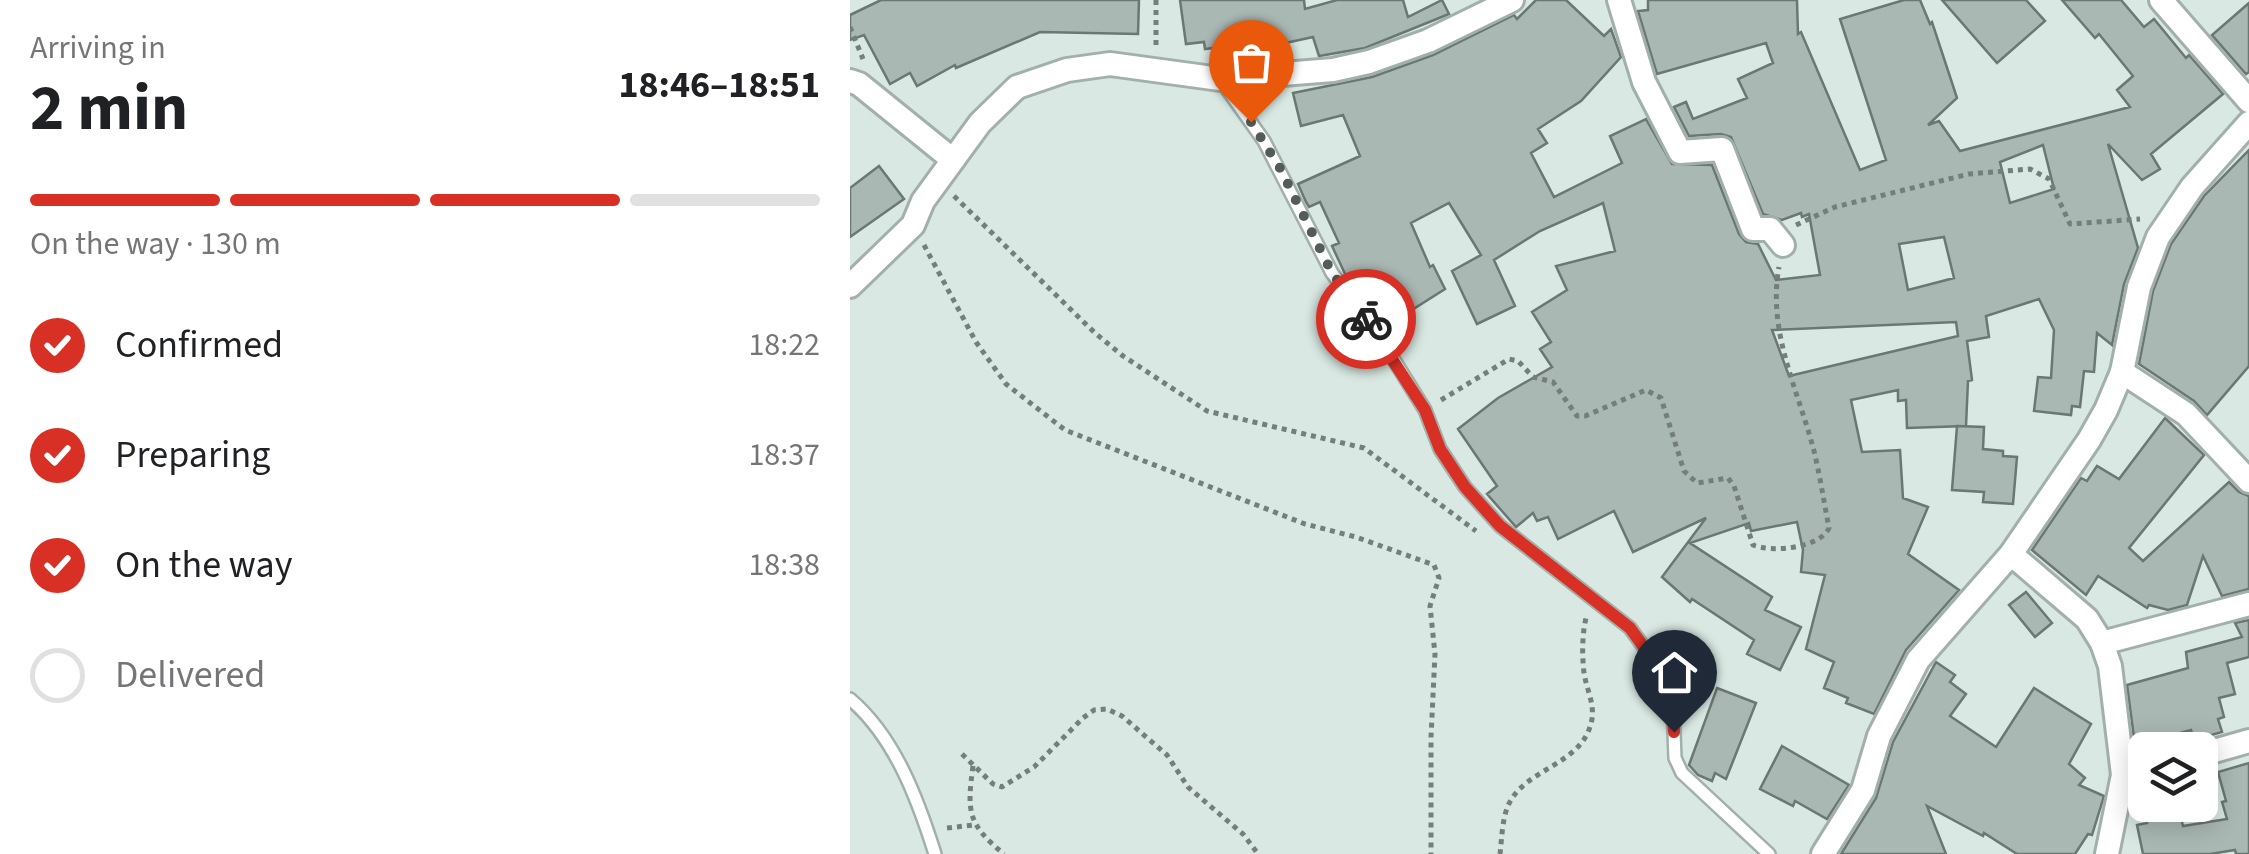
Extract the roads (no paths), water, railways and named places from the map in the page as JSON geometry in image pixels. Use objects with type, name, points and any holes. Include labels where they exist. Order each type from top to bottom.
[{"type":"street","points":[[850,286],[913,225],[923,201],[980,123],[1018,87],[1067,70],[1110,64],[1220,80],[1291,76],[1370,62],[1428,41],[1512,0]]},
{"type":"street","points":[[1619,0],[1644,82],[1680,152],[1722,149],[1753,229],[1770,229],[1783,245]]},
{"type":"street","points":[[2161,0],[2249,101]]},
{"type":"street","points":[[850,81],[859,84],[953,160]]},
{"type":"street","points":[[1823,854],[1863,790],[1879,736],[1918,660],[2012,554],[2089,440],[2122,372],[2139,288],[2158,237],[2192,187],[2249,123]]},
{"type":"street","points":[[2122,372],[2186,414],[2249,480]]},
{"type":"street","points":[[2012,554],[2066,598],[2102,642],[2128,749]]},
{"type":"street","points":[[2102,642],[2249,604]]},
{"type":"street","points":[[2218,750],[2249,741]]},
{"type":"street","points":[[2107,854],[2128,791]]},
{"type":"lane","points":[[1220,80],[1280,168],[1332,273],[1425,410],[1440,449],[1465,487],[1500,526],[1630,628],[1656,664],[1673,706],[1675,758],[1682,773],[1769,854]]},
{"type":"lane","points":[[850,700],[896,758],[922,810],[935,854]]}]
